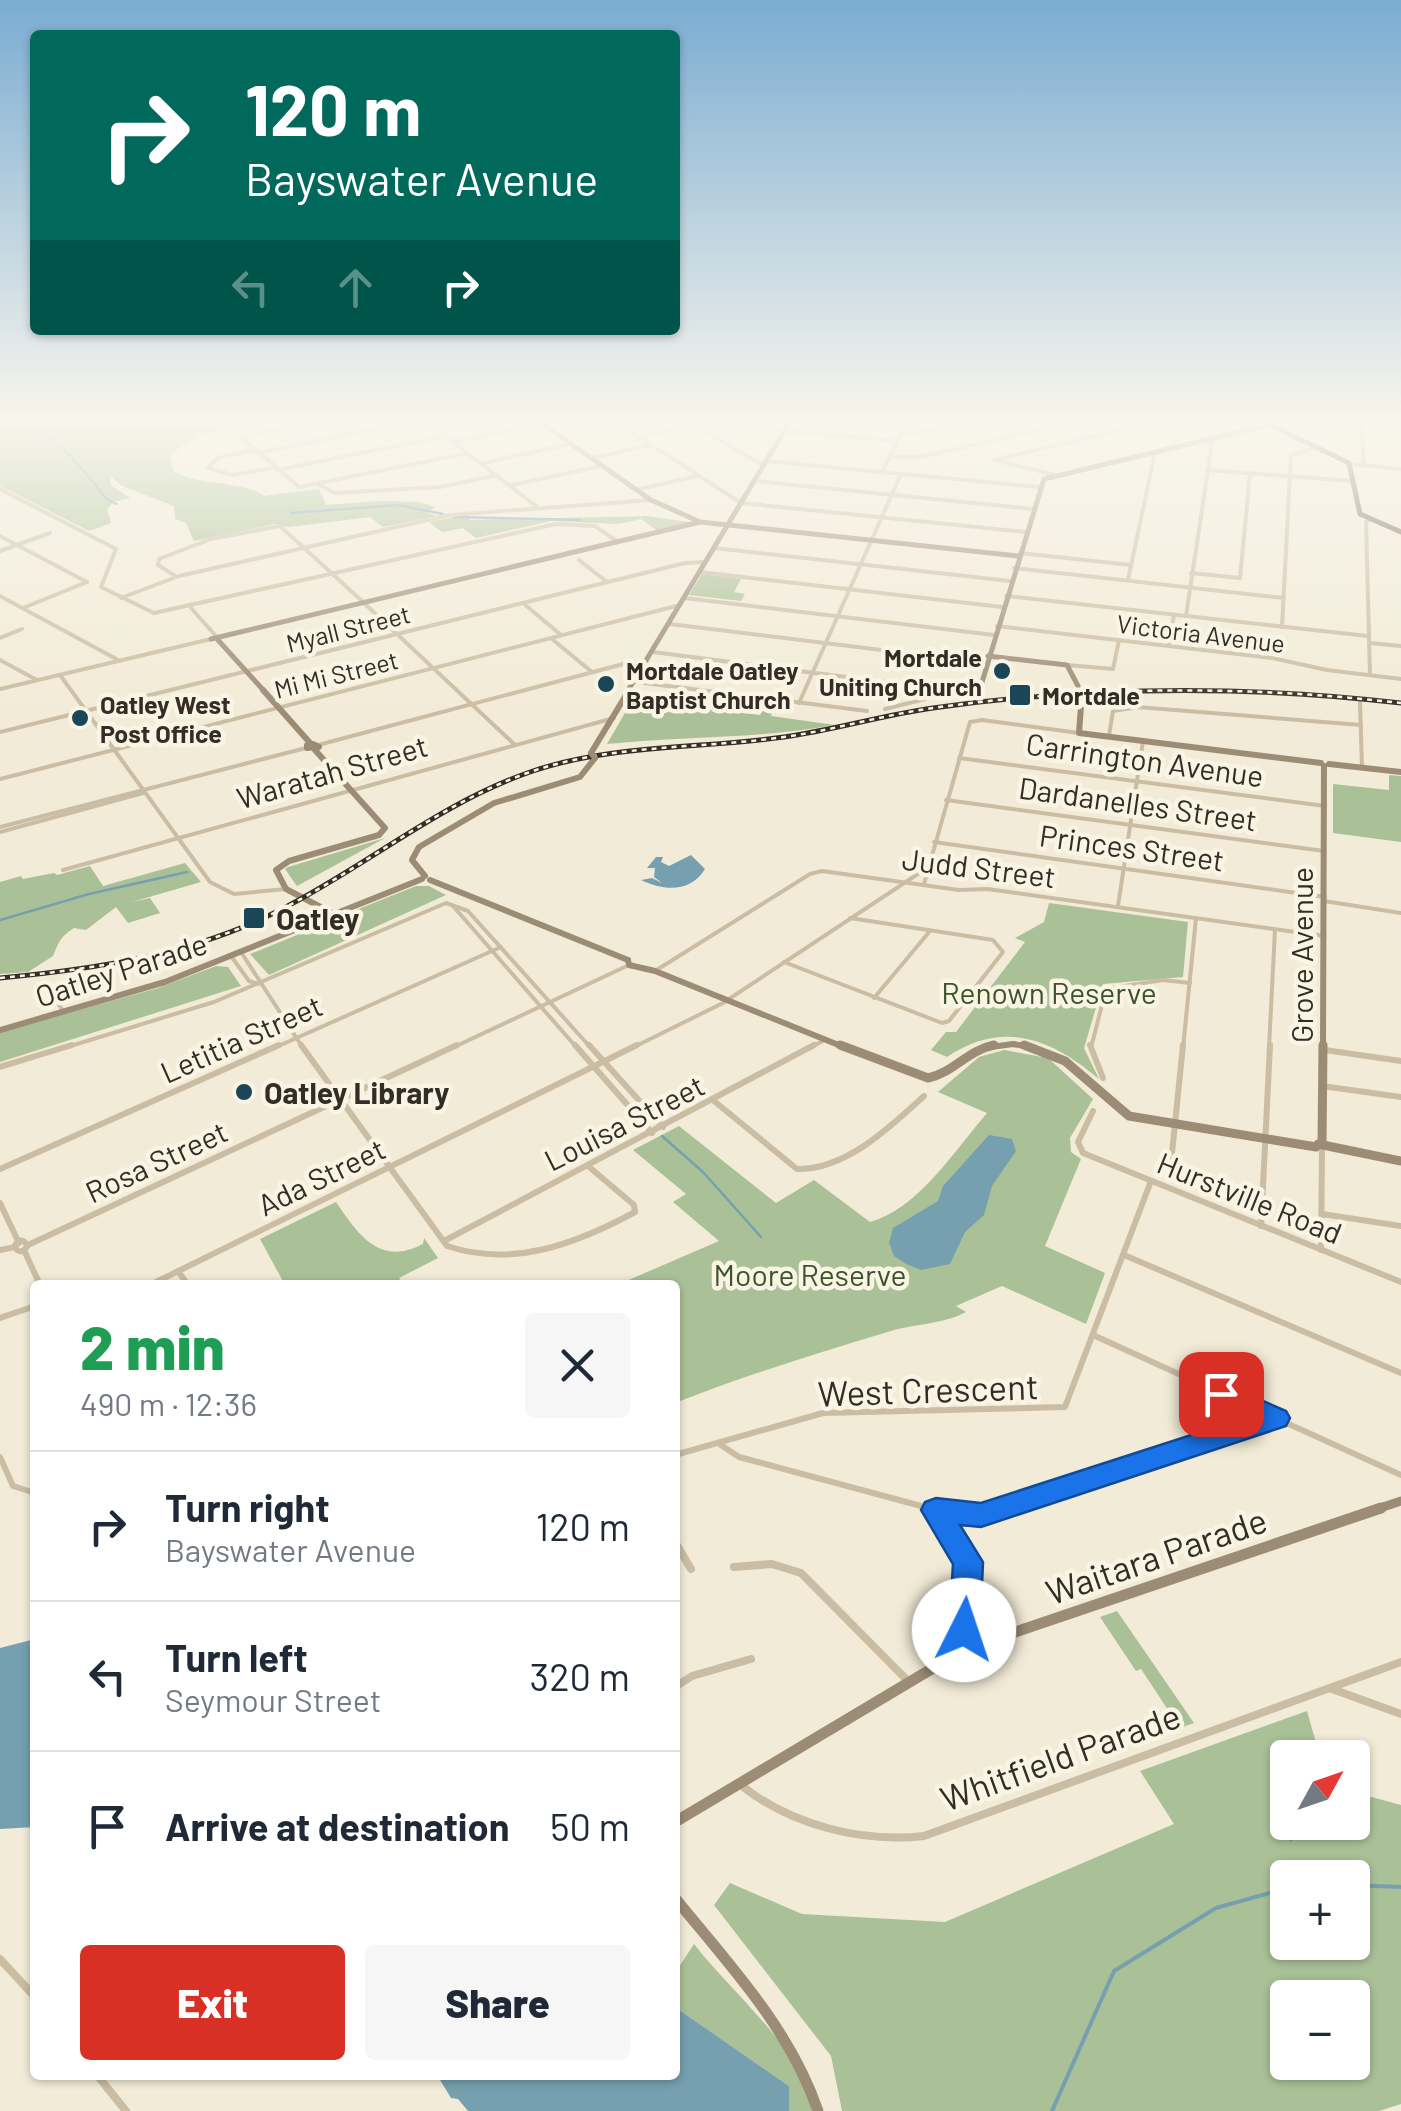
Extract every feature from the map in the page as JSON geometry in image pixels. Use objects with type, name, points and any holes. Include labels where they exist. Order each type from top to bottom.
[{"type":"main road","points":[[1366,517],[1401,532]]},
{"type":"street","points":[[52,517],[116,549],[101,586],[149,612],[167,613],[556,524],[595,526],[618,542]]},
{"type":"street","points":[[120,598],[176,576],[451,517]]},
{"type":"street","points":[[688,517],[727,525],[1131,565]]},
{"type":"street","points":[[732,517],[580,777],[494,803],[419,847],[412,858],[425,878],[908,1073],[932,1079],[982,1048],[1024,1045],[1047,1051],[1070,1064],[1124,1113],[1175,1126],[1401,1161]]},
{"type":"street","points":[[877,517],[1026,532]]},
{"type":"street","points":[[799,702],[882,517]]},
{"type":"street","points":[[653,652],[978,694],[1031,517]]},
{"type":"street","points":[[1128,580],[1141,517]]},
{"type":"street","points":[[1186,616],[1200,517]]},
{"type":"street","points":[[1191,573],[1240,578],[1246,517]]},
{"type":"street","points":[[1282,627],[1288,517]]},
{"type":"street","points":[[1370,519],[1366,522],[1370,675]]},
{"type":"street","points":[[0,689],[700,522]]},
{"type":"street","points":[[176,576],[159,565],[159,559],[211,539],[280,526],[514,744]]},
{"type":"street","points":[[0,551],[50,534]]},
{"type":"street","points":[[0,536],[87,582],[24,608]]},
{"type":"street","points":[[714,548],[1010,581]]},
{"type":"street","points":[[578,560],[607,582]]},
{"type":"street","name":"Myall Street","points":[[0,732],[685,563],[706,562]]},
{"type":"street","points":[[1014,568],[1284,598]]},
{"type":"street","points":[[700,572],[1002,608]]},
{"type":"street","points":[[0,596],[120,661]]},
{"type":"street","points":[[1006,596],[1282,627],[1401,646]]},
{"type":"street","points":[[683,601],[994,634]]},
{"type":"street","name":"Mi Mi Street","points":[[0,779],[683,601]]},
{"type":"street","points":[[524,603],[562,635]]},
{"type":"street","points":[[190,608],[384,825],[384,832],[281,864],[276,873],[286,889],[334,914]]},
{"type":"street","points":[[1169,645],[1174,614]]},
{"type":"street","points":[[670,624],[988,660],[1111,669],[1119,640]]},
{"type":"street","name":"Victoria Avenue","points":[[996,626],[1277,658],[1401,679]]},
{"type":"street","points":[[0,638],[22,630]]},
{"type":"street","points":[[551,638],[592,672]]},
{"type":"street","points":[[0,660],[37,680]]},
{"type":"street","points":[[0,830],[592,672],[647,661]]},
{"type":"street","points":[[1067,665],[1084,704],[1079,732]]},
{"type":"street","points":[[60,675],[210,882],[221,890],[244,895],[286,889]]},
{"type":"street","points":[[636,682],[867,711]]},
{"type":"street","points":[[885,710],[950,696],[953,691]]},
{"type":"street","points":[[1360,702],[1362,768]]},
{"type":"street","points":[[1109,736],[1113,710],[1140,707],[1361,725]]},
{"type":"street","name":"Waratah Street","points":[[63,870],[614,718]]},
{"type":"street","points":[[924,884],[959,758],[970,723],[975,720],[1401,772]]},
{"type":"street","points":[[1117,907],[1143,740]]},
{"type":"street","name":"Carrington Avenue","points":[[959,758],[1325,806]]},
{"type":"street","name":"Grove Avenue","points":[[1321,1250],[1325,764]]},
{"type":"street","name":"Dardanelles Street","points":[[946,800],[1324,850]]},
{"type":"street","name":"Princes Street","points":[[934,842],[1401,913]]},
{"type":"street","name":"Ada Street","points":[[160,1280],[728,1000],[926,868]]},
{"type":"street","name":"Judd Street","points":[[655,970],[812,873],[832,872],[1117,907],[1324,936]]},
{"type":"street","name":"Oatley Parade","points":[[0,1030],[64,1013],[231,956],[425,878]]},
{"type":"street","points":[[0,1067],[196,1008],[446,902],[468,911],[664,1127]]},
{"type":"street","points":[[453,905],[490,952],[652,1132]]},
{"type":"street","points":[[784,962],[939,1023],[948,1022],[1002,953],[1001,945],[992,940],[850,918]]},
{"type":"street","points":[[1171,1163],[1196,918]]},
{"type":"street","points":[[1261,1226],[1275,930]]},
{"type":"street","points":[[874,998],[930,931]]},
{"type":"street","name":"Letitia Street","points":[[0,1169],[500,947]]},
{"type":"street","points":[[241,952],[258,977],[258,984]]},
{"type":"street","points":[[231,956],[258,984],[442,1242],[454,1249],[484,1253],[542,1252],[634,1212],[634,1205],[588,1166]]},
{"type":"street","name":"Rosa Street","points":[[0,1250],[21,1246],[631,963]]},
{"type":"street","points":[[1103,1078],[1090,1045],[1106,988],[1160,980],[1190,983]]},
{"type":"street","points":[[51,988],[64,1013]]},
{"type":"street","name":"Louisa Street","points":[[442,1242],[826,1039]]},
{"type":"street","points":[[1323,1050],[1401,1061]]},
{"type":"street","points":[[1322,1086],[1401,1097]]},
{"type":"street","points":[[714,1101],[797,1169],[806,1172],[836,1160],[894,1124],[924,1096]]},
{"type":"street","name":"Hurstville Road","points":[[1094,1111],[1078,1142],[1082,1153],[1401,1282]]},
{"type":"street","name":"West Crescent","points":[[680,1454],[823,1412],[1062,1408],[1070,1401],[1151,1181]]},
{"type":"street","points":[[0,1203],[38,1280]]},
{"type":"street","points":[[1322,1214],[1401,1226]]},
{"type":"street","points":[[1124,1255],[1401,1374]]},
{"type":"street","points":[[178,1271],[184,1280]]},
{"type":"street","points":[[0,1318],[30,1308]]},
{"type":"street","points":[[1093,1336],[1401,1475]]},
{"type":"street","points":[[952,1535],[960,1524],[981,1515],[1276,1418]]},
{"type":"street","points":[[718,1443],[738,1457],[936,1510],[981,1515]]},
{"type":"street","points":[[0,1457],[9,1482],[30,1492]]},
{"type":"street","name":"Waitara Parade","points":[[680,1819],[965,1649],[1401,1501]]},
{"type":"street","points":[[936,1510],[969,1567],[965,1649]]},
{"type":"street","points":[[680,1551],[690,1569]]},
{"type":"street","points":[[734,1566],[772,1564],[802,1573],[909,1682]]},
{"type":"street","points":[[680,1684],[698,1672],[727,1670],[751,1658]]},
{"type":"street","name":"Whitfield Parade","points":[[740,1784],[770,1808],[901,1841],[924,1836],[1401,1662]]},
{"type":"street","points":[[1329,1688],[1401,1714]]},
{"type":"street","points":[[680,1904],[777,2025],[808,2075],[818,2111]]},
{"type":"street","points":[[0,1958],[30,1991]]},
{"type":"street","points":[[101,2080],[126,2111]]},
{"type":"green space","points":[[60,517],[109,517],[111,523],[89,531]]},
{"type":"green space","points":[[175,517],[434,517],[383,527],[370,517],[289,527],[275,524],[194,541],[186,523]]},
{"type":"green space","points":[[458,517],[470,520],[651,517],[689,522],[656,530],[641,519],[618,524],[551,521],[476,538],[463,528],[442,532],[429,522]]},
{"type":"green space","points":[[702,574],[741,579],[734,592],[745,594],[741,601],[689,595]]},
{"type":"green space","points":[[633,699],[760,715],[767,702],[775,704],[771,716],[835,725],[778,733],[607,744]]},
{"type":"green space","points":[[1389,775],[1401,776],[1401,842],[1333,833],[1333,784],[1389,790]]},
{"type":"green space","points":[[385,838],[297,886],[285,869],[288,867]]},
{"type":"green space","points":[[185,863],[201,882],[132,902],[150,898],[160,913],[128,923],[116,907],[86,930],[69,931],[53,956],[28,972],[0,974],[0,882],[21,876],[23,879],[57,875],[90,866],[103,886]]},
{"type":"green space","points":[[416,886],[429,886],[446,895],[269,975],[250,954],[324,924],[343,923],[351,912]]},
{"type":"green space","name":"Renown Reserve","points":[[1049,903],[1188,922],[1183,977],[1103,984],[1084,1048],[1099,1079],[1063,1053],[1026,1039],[988,1039],[947,1057],[931,1050],[946,1032],[956,1032],[1025,942],[1015,938],[1044,922]]},
{"type":"green space","points":[[216,966],[228,967],[241,986],[0,1062],[0,1032],[158,988]]},
{"type":"green space","name":"Moore Reserve","points":[[1004,1050],[1048,1058],[1093,1099],[1070,1138],[1071,1152],[1081,1159],[1045,1246],[1105,1273],[1086,1324],[1002,1286],[956,1306],[966,1312],[957,1316],[901,1328],[680,1401],[680,1280],[629,1280],[719,1241],[673,1202],[686,1194],[633,1150],[679,1126],[776,1203],[814,1180],[870,1222],[920,1192],[987,1113],[938,1092],[979,1057]]},
{"type":"green space","points":[[336,1202],[371,1244],[394,1252],[423,1244],[424,1238],[438,1258],[400,1280],[282,1280],[260,1239]]},
{"type":"green space","points":[[1117,1611],[1194,1723],[1180,1728],[1141,1669],[1136,1671],[1100,1617]]},
{"type":"green space","points":[[1307,1711],[1315,1740],[1270,1740],[1270,1840],[1370,1840],[1370,1797],[1401,1805],[1401,2104],[1379,2111],[842,2111],[831,2056],[714,1905],[730,1883],[802,1914],[945,1922],[1174,1824],[1140,1771]]},
{"type":"green space","points":[[694,1944],[783,2046],[804,2080],[812,2111],[789,2111],[789,2086],[680,2010],[680,1965]]},
{"type":"water","points":[[691,855],[705,869],[684,886],[667,888],[641,880],[652,878],[662,883],[654,877],[655,868],[647,868],[656,857],[663,857],[661,862],[669,866]]},
{"type":"water","points":[[989,1135],[1012,1139],[1016,1151],[992,1186],[984,1215],[965,1232],[950,1264],[921,1270],[894,1256],[889,1243],[893,1228],[938,1201],[943,1186]]},
{"type":"water","points":[[30,1640],[30,1827],[0,1829],[0,1648]]},
{"type":"water","points":[[680,2010],[789,2086],[789,2111],[468,2111],[458,2099],[451,2098],[440,2080],[680,2080]]},
{"type":"waterway","points":[[454,517],[581,520]]},
{"type":"waterway","points":[[0,920],[89,894],[187,872]]},
{"type":"waterway","points":[[662,1136],[703,1172],[761,1237]]},
{"type":"waterway","points":[[1370,1886],[1401,1887]]},
{"type":"waterway","points":[[1052,2111],[1114,1971],[1216,1908],[1270,1893]]},
{"type":"railway","points":[[0,978],[142,958],[211,939],[310,894],[496,785],[592,756],[784,737],[933,708],[1050,695],[1226,691],[1401,703]]},
{"type":"place","name":"Mortdale Uniting Church","points":[[1002,671]]},
{"type":"place","name":"Mortdale Oatley Baptist Church","points":[[606,684]]},
{"type":"place","name":"Mortdale","points":[[1020,695]]},
{"type":"place","name":"Oatley West Post Office","points":[[80,718]]},
{"type":"place","name":"Oatley","points":[[254,918]]},
{"type":"place","name":"Oatley Library","points":[[244,1092]]},
{"type":"route","points":[[964,1630],[968,1562],[936,1510],[981,1515],[1276,1418],[1221,1394]]}]
